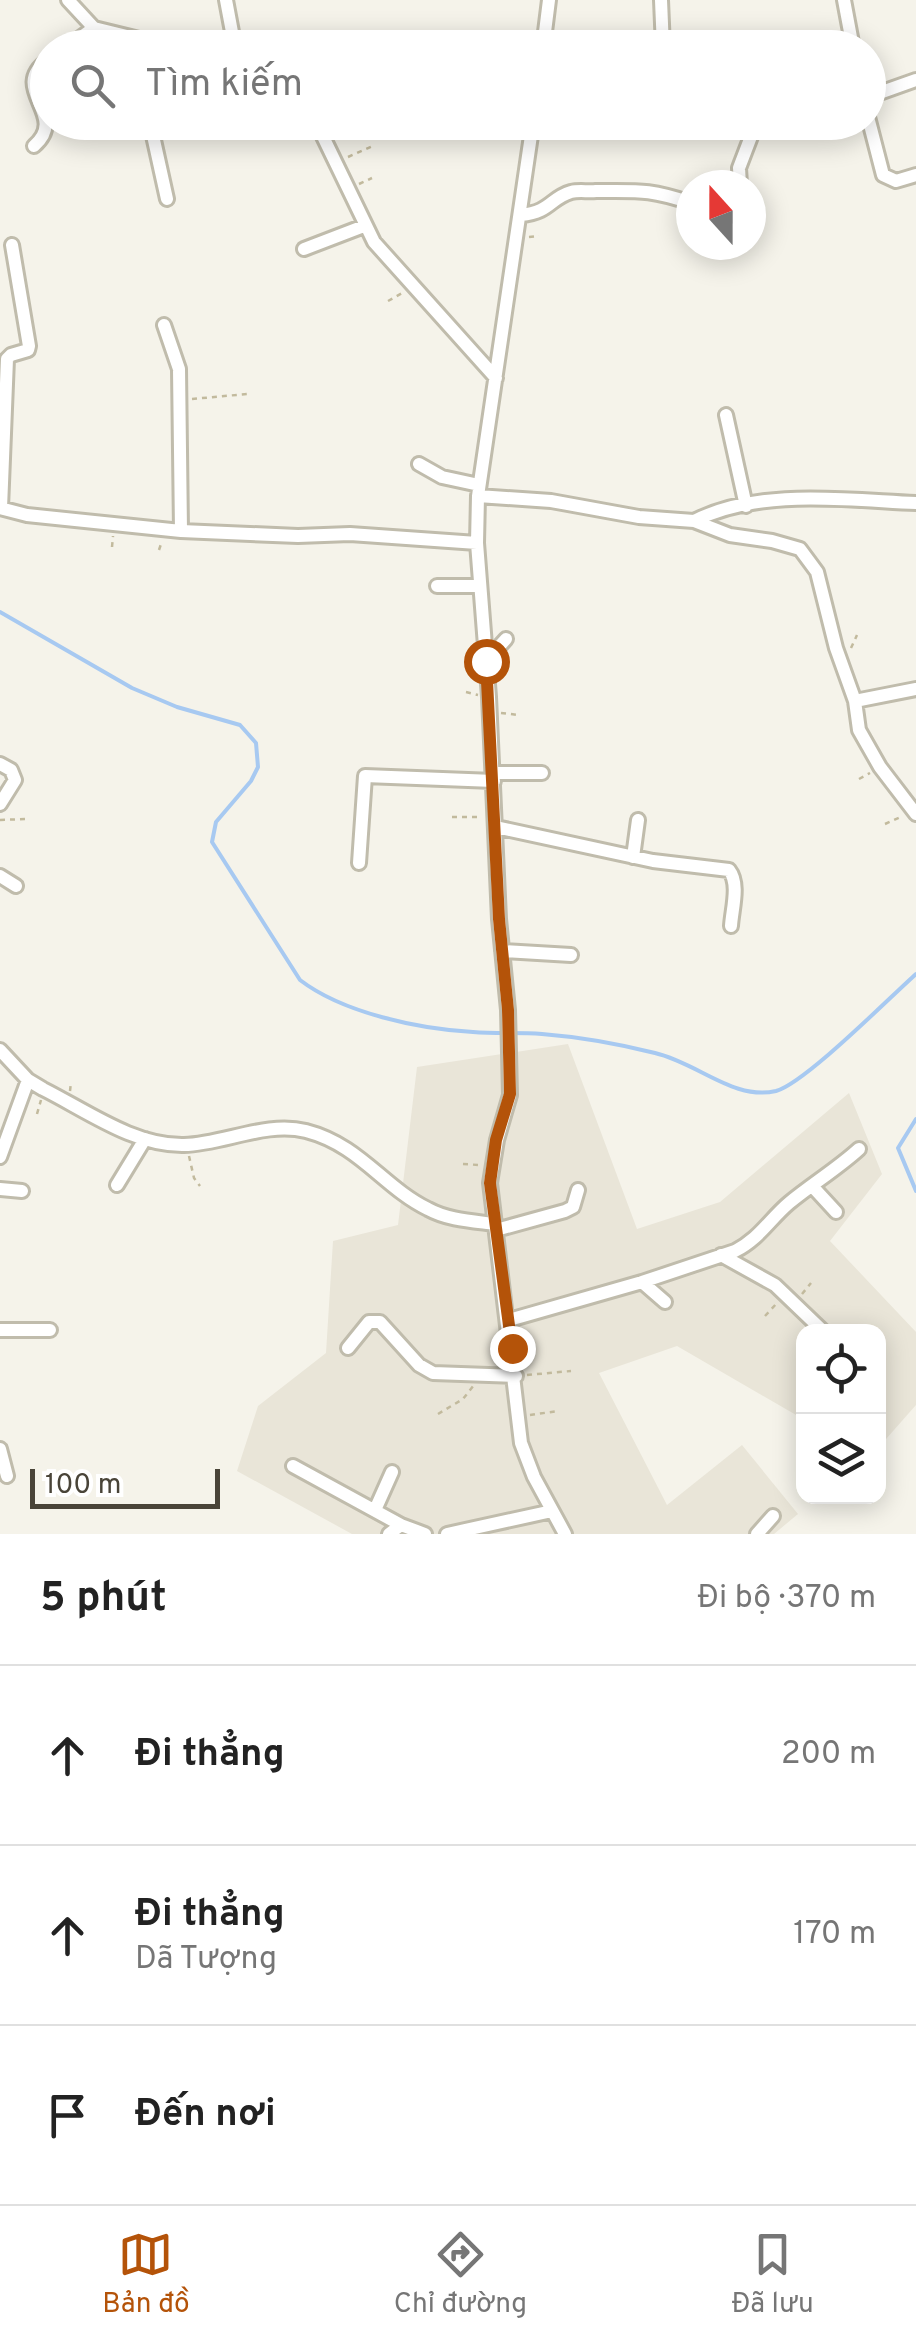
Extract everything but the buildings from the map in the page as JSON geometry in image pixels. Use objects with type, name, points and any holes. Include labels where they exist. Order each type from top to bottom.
[{"type":"street","points":[[68,0],[94,28],[101,30]]},
{"type":"street","points":[[226,0],[232,30]]},
{"type":"street","points":[[544,30],[548,0]]},
{"type":"street","points":[[661,0],[662,30]]},
{"type":"street","points":[[844,0],[850,30]]},
{"type":"street","points":[[886,91],[916,80]]},
{"type":"street","points":[[34,146],[42,140]]},
{"type":"street","points":[[154,140],[166,199]]},
{"type":"street","points":[[325,140],[364,226],[381,252],[496,378]]},
{"type":"street","points":[[531,140],[478,491],[477,543],[508,1010],[509,1107],[491,1166],[522,1443],[565,1534]]},
{"type":"street","points":[[739,170],[749,140]]},
{"type":"street","points":[[874,140],[883,174],[896,181],[916,175]]},
{"type":"street","points":[[521,215],[546,210],[566,194],[583,191],[634,188],[676,198]]},
{"type":"street","points":[[304,249],[364,226]]},
{"type":"street","points":[[12,245],[29,346],[7,360],[0,508],[43,517],[182,531],[350,534],[477,543]]},
{"type":"street","points":[[164,325],[179,369],[182,531]]},
{"type":"street","points":[[726,415],[746,506]]},
{"type":"street","points":[[419,464],[478,491],[694,521],[730,535],[791,545],[806,554],[817,572],[836,648],[855,700],[859,730],[915,812]]},
{"type":"street","points":[[694,521],[719,510],[816,498],[916,503]]},
{"type":"street","points":[[437,586],[480,586]]},
{"type":"street","points":[[486,661],[506,639]]},
{"type":"street","points":[[855,700],[916,689]]},
{"type":"street","points":[[0,764],[11,770],[14,780],[0,804]]},
{"type":"street","points":[[359,863],[365,776],[542,774]]},
{"type":"street","points":[[633,857],[638,820]]},
{"type":"street","points":[[496,822],[633,857],[732,872],[730,926]]},
{"type":"street","points":[[0,876],[16,886]]},
{"type":"street","points":[[502,951],[571,955]]},
{"type":"street","points":[[0,1050],[28,1080],[145,1139],[186,1145],[274,1130],[305,1131],[366,1160],[425,1208],[440,1215],[495,1227],[566,1212],[577,1200],[578,1190]]},
{"type":"street","points":[[0,1157],[28,1080]]},
{"type":"street","points":[[117,1185],[145,1139]]},
{"type":"street","points":[[509,1320],[642,1282],[749,1244],[786,1206],[859,1149]]},
{"type":"street","points":[[813,1186],[836,1212]]},
{"type":"street","points":[[0,1189],[22,1191]]},
{"type":"street","points":[[721,1255],[785,1294],[816,1324]]},
{"type":"street","points":[[642,1282],[665,1302]]},
{"type":"street","points":[[348,1348],[374,1321],[432,1373],[516,1376]]},
{"type":"street","points":[[0,1330],[50,1330]]},
{"type":"street","points":[[0,1450],[7,1476]]},
{"type":"street","points":[[293,1466],[375,1510],[395,1530],[425,1534]]},
{"type":"street","points":[[375,1510],[392,1472]]},
{"type":"street","points":[[447,1534],[552,1511]]},
{"type":"street","points":[[757,1534],[773,1516]]},
{"type":"path","points":[[337,162],[375,145]]},
{"type":"path","points":[[388,301],[414,286]]},
{"type":"path","points":[[180,400],[247,394]]},
{"type":"path","points":[[490,712],[519,715]]},
{"type":"path","points":[[886,824],[915,812]]},
{"type":"path","points":[[452,817],[496,822]]},
{"type":"path","points":[[0,820],[26,818]]},
{"type":"path","points":[[186,1145],[194,1178],[200,1186]]},
{"type":"path","points":[[463,1164],[491,1166]]},
{"type":"path","points":[[765,1316],[785,1294]]},
{"type":"path","points":[[516,1376],[571,1372]]},
{"type":"path","points":[[438,1414],[464,1398],[480,1375]]},
{"type":"path","points":[[518,1416],[558,1412]]},
{"type":"shaded area","points":[[568,1044],[637,1229],[720,1202],[849,1093],[882,1174],[830,1241],[916,1332],[916,1405],[886,1439],[886,1324],[796,1324],[796,1415],[677,1346],[599,1373],[667,1505],[742,1445],[798,1514],[774,1534],[352,1534],[237,1471],[258,1406],[326,1353],[333,1241],[398,1225],[417,1067]]},
{"type":"waterway","points":[[0,612],[132,688],[177,707],[240,725],[256,743],[258,767],[216,822],[212,842],[300,980],[338,1002],[429,1027],[556,1035],[628,1047],[671,1058],[731,1086],[761,1093],[776,1091],[806,1073],[916,974]]},
{"type":"waterway","points":[[916,1119],[898,1148],[916,1191]]},
{"type":"route","points":[[486,661],[510,1094],[496,1140],[490,1183],[512,1348]]}]
